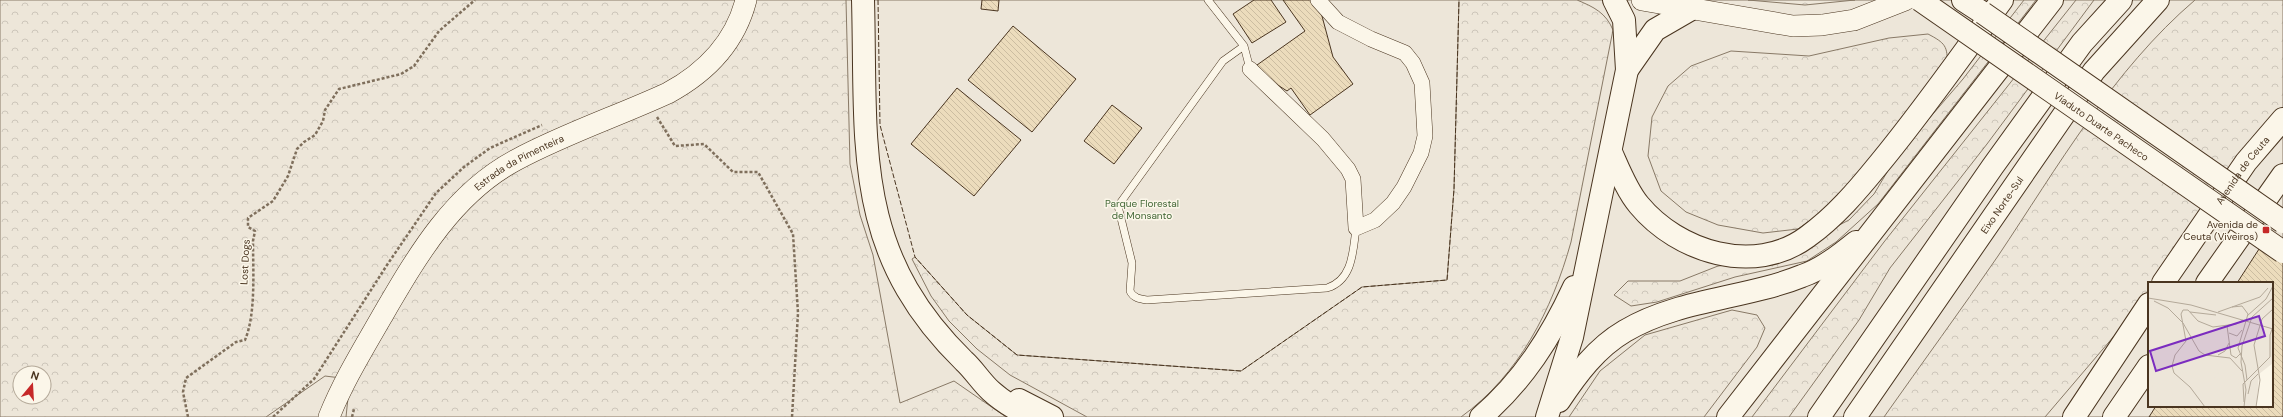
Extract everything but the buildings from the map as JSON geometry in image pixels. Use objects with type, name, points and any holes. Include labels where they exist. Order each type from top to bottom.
[{"type":"highway","points":[[863,0],[866,145],[869,180],[876,214],[887,246],[900,277],[932,327],[972,368],[990,390],[1014,408],[1031,417]]},
{"type":"highway","points":[[1547,417],[1572,337],[1627,70],[1624,20],[1614,0]]},
{"type":"highway","name":"Viaduto Duarte Pacheco","points":[[1920,0],[2283,252]]},
{"type":"highway","points":[[1963,0],[2283,222]]},
{"type":"highway","points":[[1611,152],[1638,204],[1651,218],[1679,240],[1702,249],[1736,256],[1761,255],[1784,249],[1806,238],[1836,213],[1853,194],[1898,141],[2002,0]]},
{"type":"highway","points":[[1728,417],[1772,359],[1885,217],[2052,0]]},
{"type":"highway","points":[[1819,417],[1993,166],[2082,43],[2121,0]]},
{"type":"highway","name":"Eixo Norte-Sul","points":[[1855,417],[2100,63],[2158,0]]},
{"type":"highway","points":[[1627,70],[1655,30],[1693,8]]},
{"type":"highway","name":"Avenida de Ceuta","points":[[2164,282],[2246,162],[2283,119]]},
{"type":"highway","points":[[2208,282],[2283,175]]},
{"type":"highway","points":[[1547,417],[1585,364],[1599,350],[1624,331],[1643,321],[1671,310],[1780,284],[1804,276],[1838,256],[1885,217]]},
{"type":"highway","points":[[1481,417],[1526,371],[1547,341],[1591,248]]},
{"type":"highway","points":[[2074,417],[2148,306]]},
{"type":"highway","points":[[2114,417],[2148,367]]},
{"type":"highway","points":[[972,368],[1004,391],[1052,417]]},
{"type":"main road","name":"Estrada da Pimenteira","points":[[316,417],[341,386],[404,279],[438,228],[469,194],[515,160],[648,102],[691,81],[711,63],[734,29],[746,0]]},
{"type":"main road","points":[[1642,0],[1793,26],[1822,25],[1854,20],[1905,0]]},
{"type":"main road","name":"Estrada da Pimenteira","points":[[329,417],[341,386]]},
{"type":"street","points":[[1250,69],[1323,139],[1348,169],[1353,179],[1356,228],[1375,220],[1393,203],[1404,187],[1421,153],[1425,136],[1422,83],[1413,63],[1405,53],[1371,39],[1338,22],[1318,0]]},
{"type":"lane","points":[[1208,0],[1244,46],[1250,69]]},
{"type":"lane","points":[[1244,46],[1223,61],[1118,206],[1132,263],[1131,294],[1140,299],[1147,300],[1327,288],[1337,285],[1344,277],[1351,263],[1356,228]]},
{"type":"path","name":"Lost Dogs","points":[[188,417],[182,392],[186,378],[236,342],[245,340],[248,333],[252,306],[253,241],[256,231],[248,226],[248,218],[273,201],[288,176],[297,149],[304,142],[315,135],[323,121],[325,110],[339,89],[401,74],[414,66],[439,31],[475,0]]},
{"type":"path","points":[[648,102],[675,146],[704,144],[733,172],[758,172],[793,234],[798,313],[792,417]]},
{"type":"path","points":[[273,417],[314,379],[387,265]]},
{"type":"green space","name":"Parque Florestal de Monsanto","points":[[0,0],[2283,0],[2283,417],[0,417]]},
{"type":"green space","points":[[0,0],[846,0],[850,164],[860,215],[873,255],[900,403],[954,381],[1006,417],[346,417],[349,388],[341,378],[325,376],[266,417],[0,417]]},
{"type":"green space","points":[[1459,0],[1577,0],[1599,11],[1607,19],[1613,30],[1571,242],[1554,292],[1531,339],[1516,361],[1500,382],[1482,400],[1461,417],[1087,417],[1010,375],[977,349],[949,321],[931,296],[912,259],[915,257],[967,315],[1017,355],[1241,371],[1362,287],[1447,280],[1454,189]]},
{"type":"green space","points":[[1748,0],[1855,0],[1805,5]]},
{"type":"green space","points":[[2024,0],[2036,0],[1878,204],[1836,242],[1807,261],[1735,277],[1657,302],[1631,306],[1614,295],[1628,281],[1680,281],[1718,266],[1771,260],[1849,220],[1874,194],[1904,144],[1921,128],[1963,79]]},
{"type":"green space","points":[[2076,0],[2094,0],[1987,144],[1890,268],[1859,320],[1789,417],[1752,417],[1884,242]]},
{"type":"green space","points":[[2195,0],[2283,0],[2283,112],[2159,282],[2148,282],[2148,296],[2045,417],[1884,417],[1998,256],[2088,121],[2138,57],[2165,27]]},
{"type":"green space","points":[[1928,34],[1942,43],[1946,49],[1947,65],[1835,203],[1798,229],[1763,233],[1718,225],[1686,212],[1661,191],[1648,156],[1652,117],[1668,86],[1691,66],[1731,51],[1809,56],[1889,38]]},
{"type":"green space","points":[[1732,310],[1757,315],[1765,328],[1757,347],[1704,417],[1569,417],[1600,371],[1645,335]]},
{"type":"fence","points":[[878,0],[880,125],[915,257],[967,315],[1017,355],[1241,371],[1362,287],[1447,280],[1454,189],[1459,0]]},
{"type":"place","name":"Avenida de Ceuta (Viveiros)","points":[[2266,230]]}]
